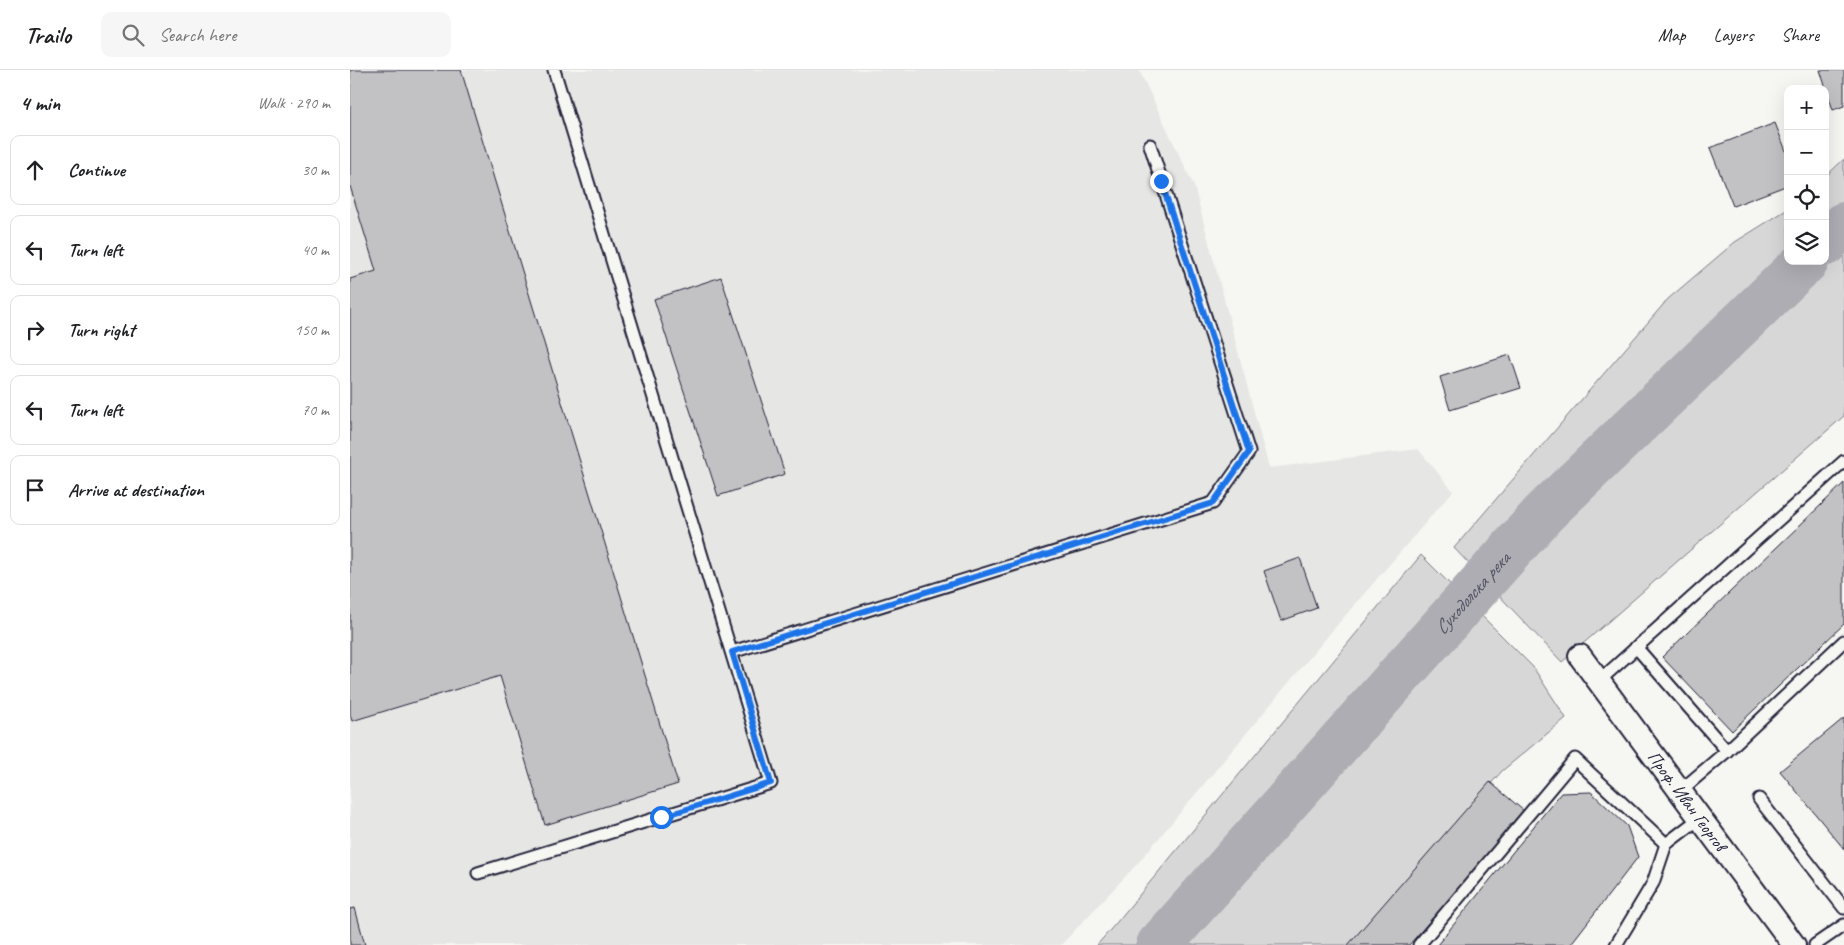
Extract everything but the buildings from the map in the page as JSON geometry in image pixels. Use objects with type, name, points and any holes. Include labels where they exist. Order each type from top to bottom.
[{"type":"street","name":"Проф. Иван Георгов","points":[[1580,656],[1794,945]]},
{"type":"lane","points":[[478,873],[771,783],[554,70]]},
{"type":"lane","points":[[732,652],[1213,503],[1249,452],[1150,144]]},
{"type":"lane","points":[[1599,682],[1844,461]]},
{"type":"lane","points":[[1680,791],[1727,751],[1844,641]]},
{"type":"lane","points":[[1636,647],[1727,751]]},
{"type":"lane","points":[[1419,945],[1574,759],[1666,844]]},
{"type":"lane","points":[[1759,799],[1844,908]]},
{"type":"lane","points":[[1616,945],[1652,883],[1666,844],[1700,818]]},
{"type":"lane","points":[[1815,945],[1844,925]]},
{"type":"shaded area","points":[[350,70],[1139,70],[1194,186],[1269,468],[1418,449],[1453,491],[1332,631],[1138,863],[1061,945],[350,945]]},
{"type":"shaded area","points":[[1844,159],[1844,416],[1562,662],[1454,548],[1668,299],[1735,242],[1784,211],[1784,265],[1829,265],[1829,173]]},
{"type":"shaded area","points":[[1421,555],[1533,667],[1566,718],[1502,771],[1349,945],[1097,945],[1117,922]]},
{"type":"waterway","name":"Суходолска река","points":[[1829,239],[1844,225]]},
{"type":"waterway","name":"Суходолска река","points":[[1159,945],[1544,513],[1802,265]]},
{"type":"route","points":[[661,817],[771,783],[732,652],[1213,503],[1249,452],[1161,181]]}]
